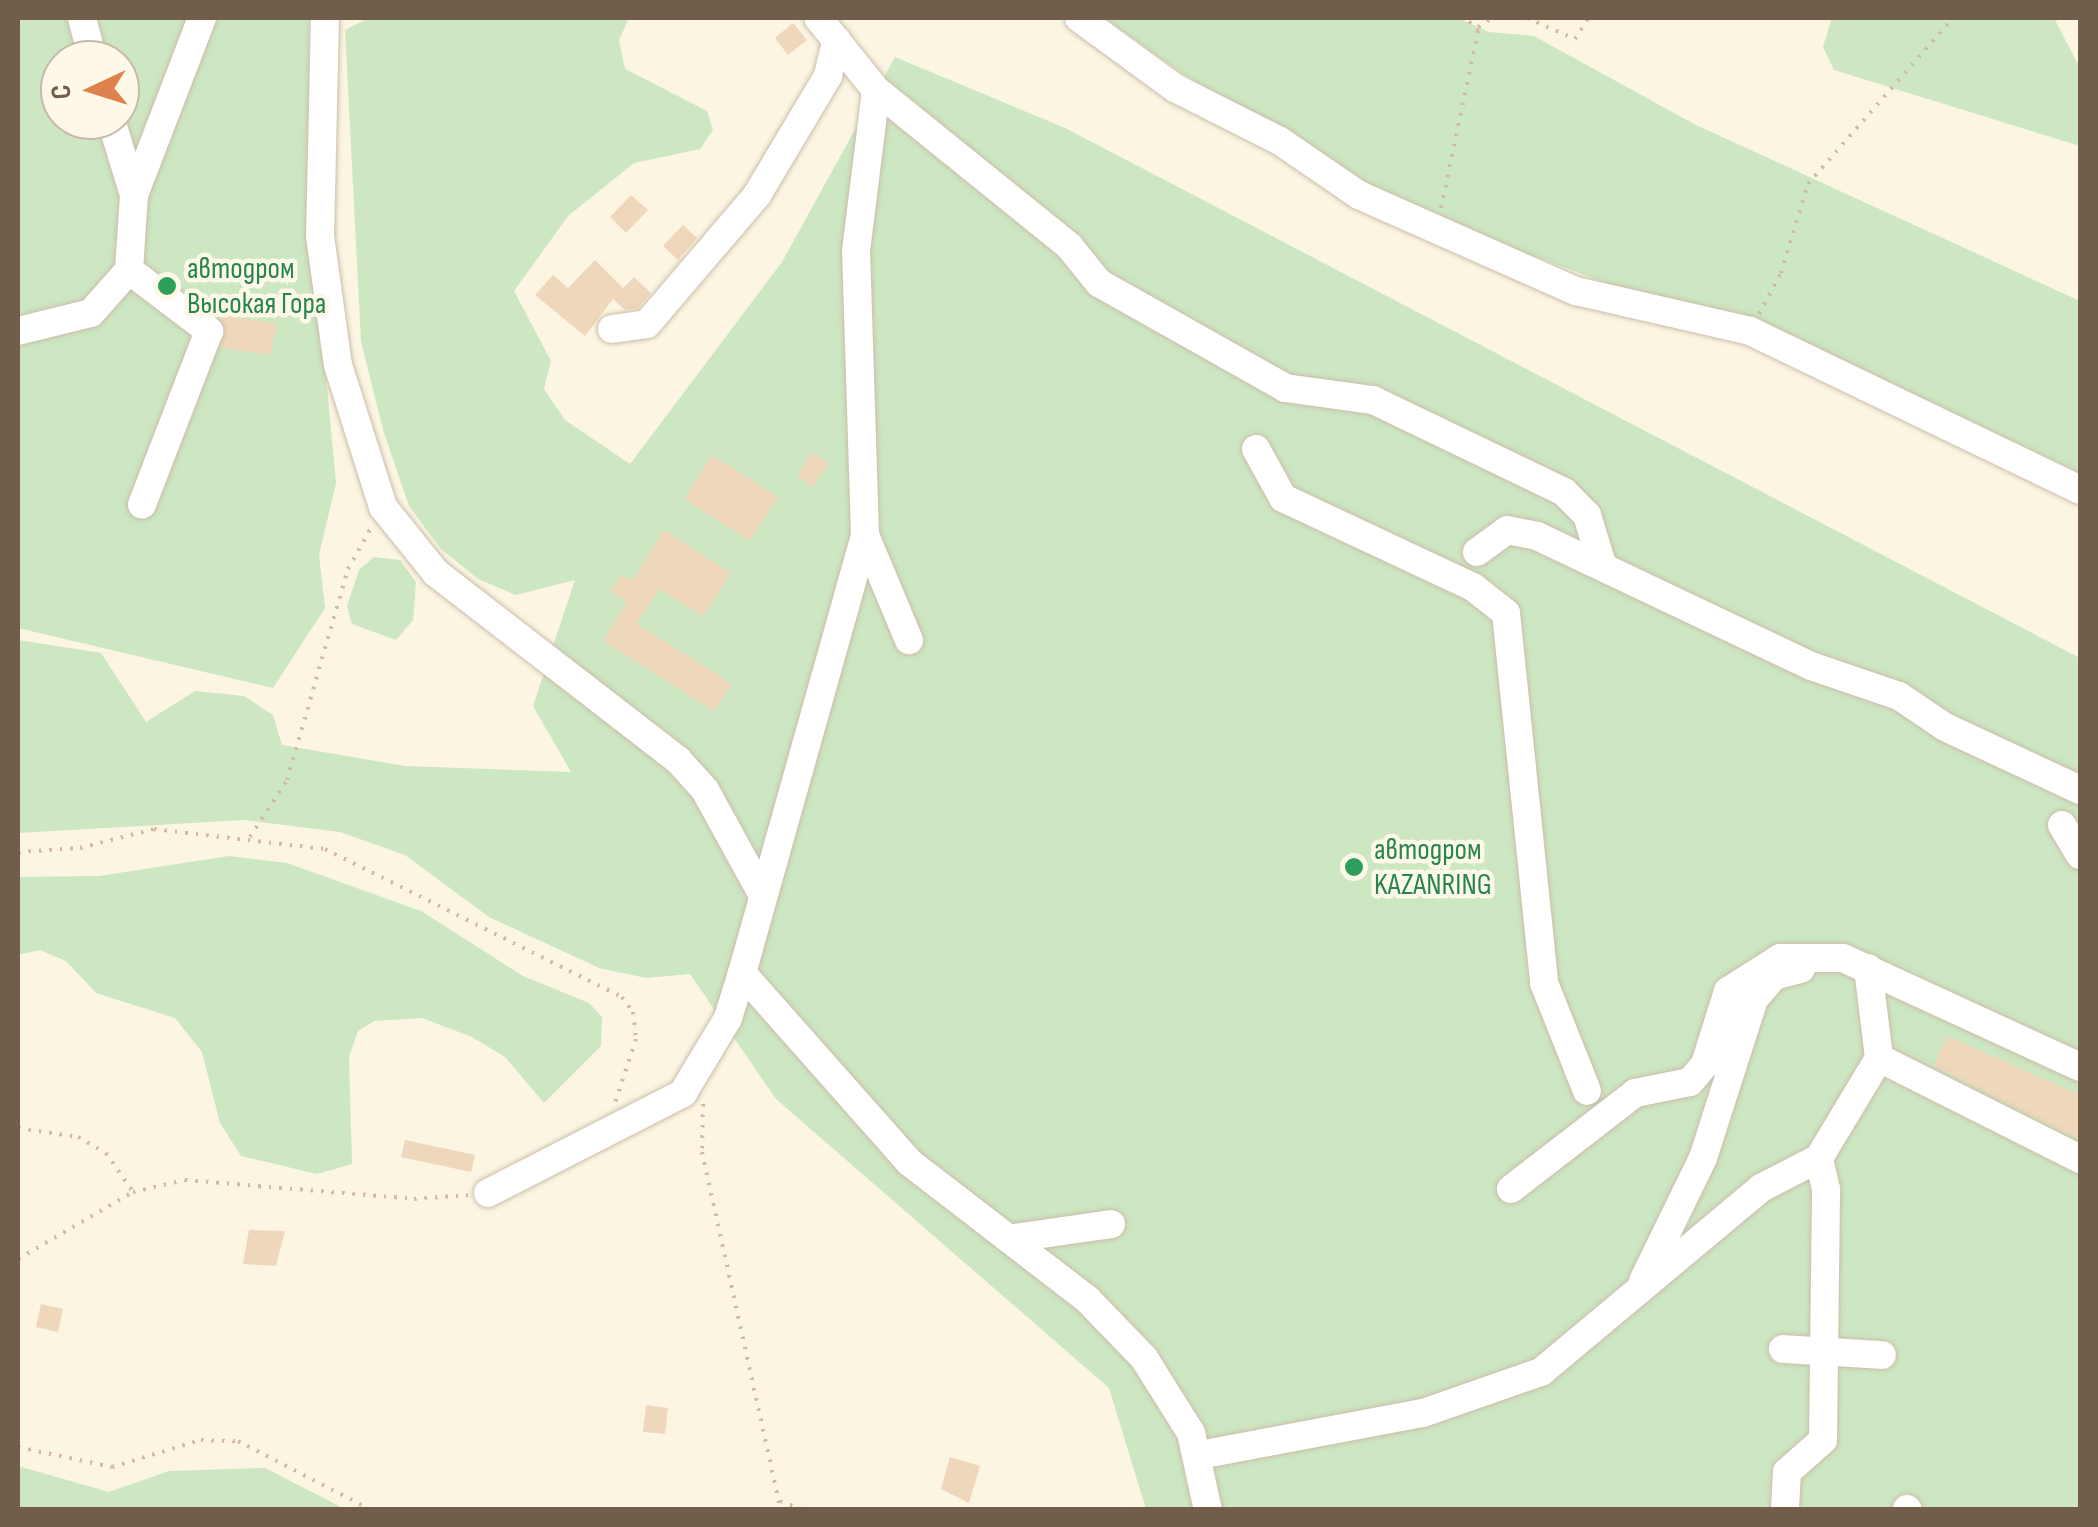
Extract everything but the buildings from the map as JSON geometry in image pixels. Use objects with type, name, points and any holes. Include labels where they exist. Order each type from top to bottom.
[{"type":"lane","points":[[18,331],[90,313],[129,270],[134,195],[202,18]]},
{"type":"lane","points":[[326,18],[320,236],[338,364],[382,507],[436,574],[678,760],[705,790],[760,890]]},
{"type":"lane","points":[[818,18],[876,90],[1070,246],[1099,283],[1285,388],[1374,400],[1564,492],[1587,515],[1602,564]]},
{"type":"lane","points":[[1079,18],[1175,88],[1280,141],[1359,194],[1576,290],[1750,331],[2080,490]]},
{"type":"lane","points":[[612,330],[647,324],[757,194],[828,76],[836,40]]},
{"type":"lane","points":[[488,1193],[618,1132],[683,1093],[696,1076],[742,973],[760,890],[786,827],[865,535],[856,251],[876,90]]},
{"type":"lane","points":[[117,140],[134,195]]},
{"type":"lane","points":[[129,270],[210,332],[142,505]]},
{"type":"lane","points":[[1256,449],[1283,498],[1473,587],[1506,614],[1544,983],[1587,1091]]},
{"type":"lane","points":[[1477,552],[1496,534],[1518,530],[1602,564],[1811,666],[1912,702],[1945,727],[2080,790]]},
{"type":"lane","points":[[865,535],[909,640]]},
{"type":"lane","points":[[2062,825],[2080,855]]},
{"type":"lane","points":[[1511,1189],[1634,1093],[1697,1076],[1720,1006],[1749,970],[1814,954],[2080,1067]]},
{"type":"lane","points":[[1638,1292],[1703,1158],[1754,999],[1774,976],[1796,969],[1868,976]]},
{"type":"lane","points":[[742,973],[910,1162],[1014,1238],[1144,1358],[1200,1455],[1208,1510]]},
{"type":"lane","points":[[1200,1455],[1488,1395],[1541,1372],[1761,1188],[1819,1158],[1879,1058],[1868,976]]},
{"type":"lane","points":[[1879,1058],[2080,1158]]},
{"type":"lane","points":[[1785,1509],[1787,1472],[1823,1440],[1819,1158]]},
{"type":"lane","points":[[1014,1238],[1112,1224]]},
{"type":"lane","points":[[1782,1349],[1882,1355]]},
{"type":"path","points":[[1466,18],[1478,27]]},
{"type":"path","points":[[1437,229],[1478,27],[1492,18]]},
{"type":"path","points":[[1526,18],[1575,39],[1588,18]]},
{"type":"path","points":[[1750,331],[1781,273],[1808,184],[1953,18]]},
{"type":"path","points":[[250,838],[287,780],[348,568],[382,507]]},
{"type":"path","points":[[18,852],[80,848],[154,829],[250,838],[342,856],[622,997],[633,1012],[636,1040],[616,1085],[618,1132]]},
{"type":"path","points":[[696,1076],[702,1152],[781,1510]]},
{"type":"path","points":[[18,1128],[78,1137],[106,1153],[134,1192]]},
{"type":"path","points":[[18,1259],[134,1192],[186,1180],[414,1199],[488,1193]]},
{"type":"path","points":[[18,1447],[112,1467],[201,1440],[238,1441],[372,1510]]},
{"type":"path","points":[[779,1500],[804,1510]]},
{"type":"green space","name":"автодром Высокая Гора","points":[[18,18],[309,18],[309,194],[336,483],[319,555],[325,608],[273,688],[18,628]]},
{"type":"green space","name":"автодром KAZANRING","points":[[369,18],[629,18],[619,40],[625,69],[707,111],[713,130],[700,149],[634,163],[568,216],[514,291],[551,361],[544,389],[565,420],[630,464],[782,262],[895,57],[1065,128],[2080,658],[2080,1509],[1146,1509],[1109,1388],[776,1099],[690,974],[646,978],[599,968],[489,917],[405,855],[340,832],[244,820],[18,833],[18,640],[101,653],[146,722],[195,691],[244,696],[273,715],[282,745],[405,766],[571,772],[533,706],[575,580],[516,595],[478,579],[441,549],[409,506],[383,430],[361,341],[345,30]]},
{"type":"green space","points":[[1104,18],[1458,18],[1489,32],[1534,36],[1694,124],[2080,301],[2080,473],[1930,402],[1419,214],[1186,76]]},
{"type":"green space","points":[[1832,18],[2054,18],[2080,68],[2080,146],[1834,70],[1823,47]]},
{"type":"green space","points":[[374,557],[400,560],[416,582],[413,620],[396,640],[352,624],[347,606],[359,570]]},
{"type":"green space","points":[[229,856],[287,863],[421,911],[523,976],[589,1003],[602,1017],[601,1046],[544,1103],[505,1057],[472,1037],[422,1018],[374,1021],[358,1031],[349,1057],[352,1164],[317,1174],[241,1156],[220,1123],[202,1052],[175,1018],[96,993],[66,961],[40,950],[18,955],[18,877],[99,876]]},
{"type":"green space","points":[[18,1466],[109,1492],[169,1471],[265,1468],[345,1509],[18,1509]]},
{"type":"place","name":"автодром Высокая Гора","points":[[167,286]]},
{"type":"place","name":"автодром KAZANRING","points":[[1354,867]]}]
